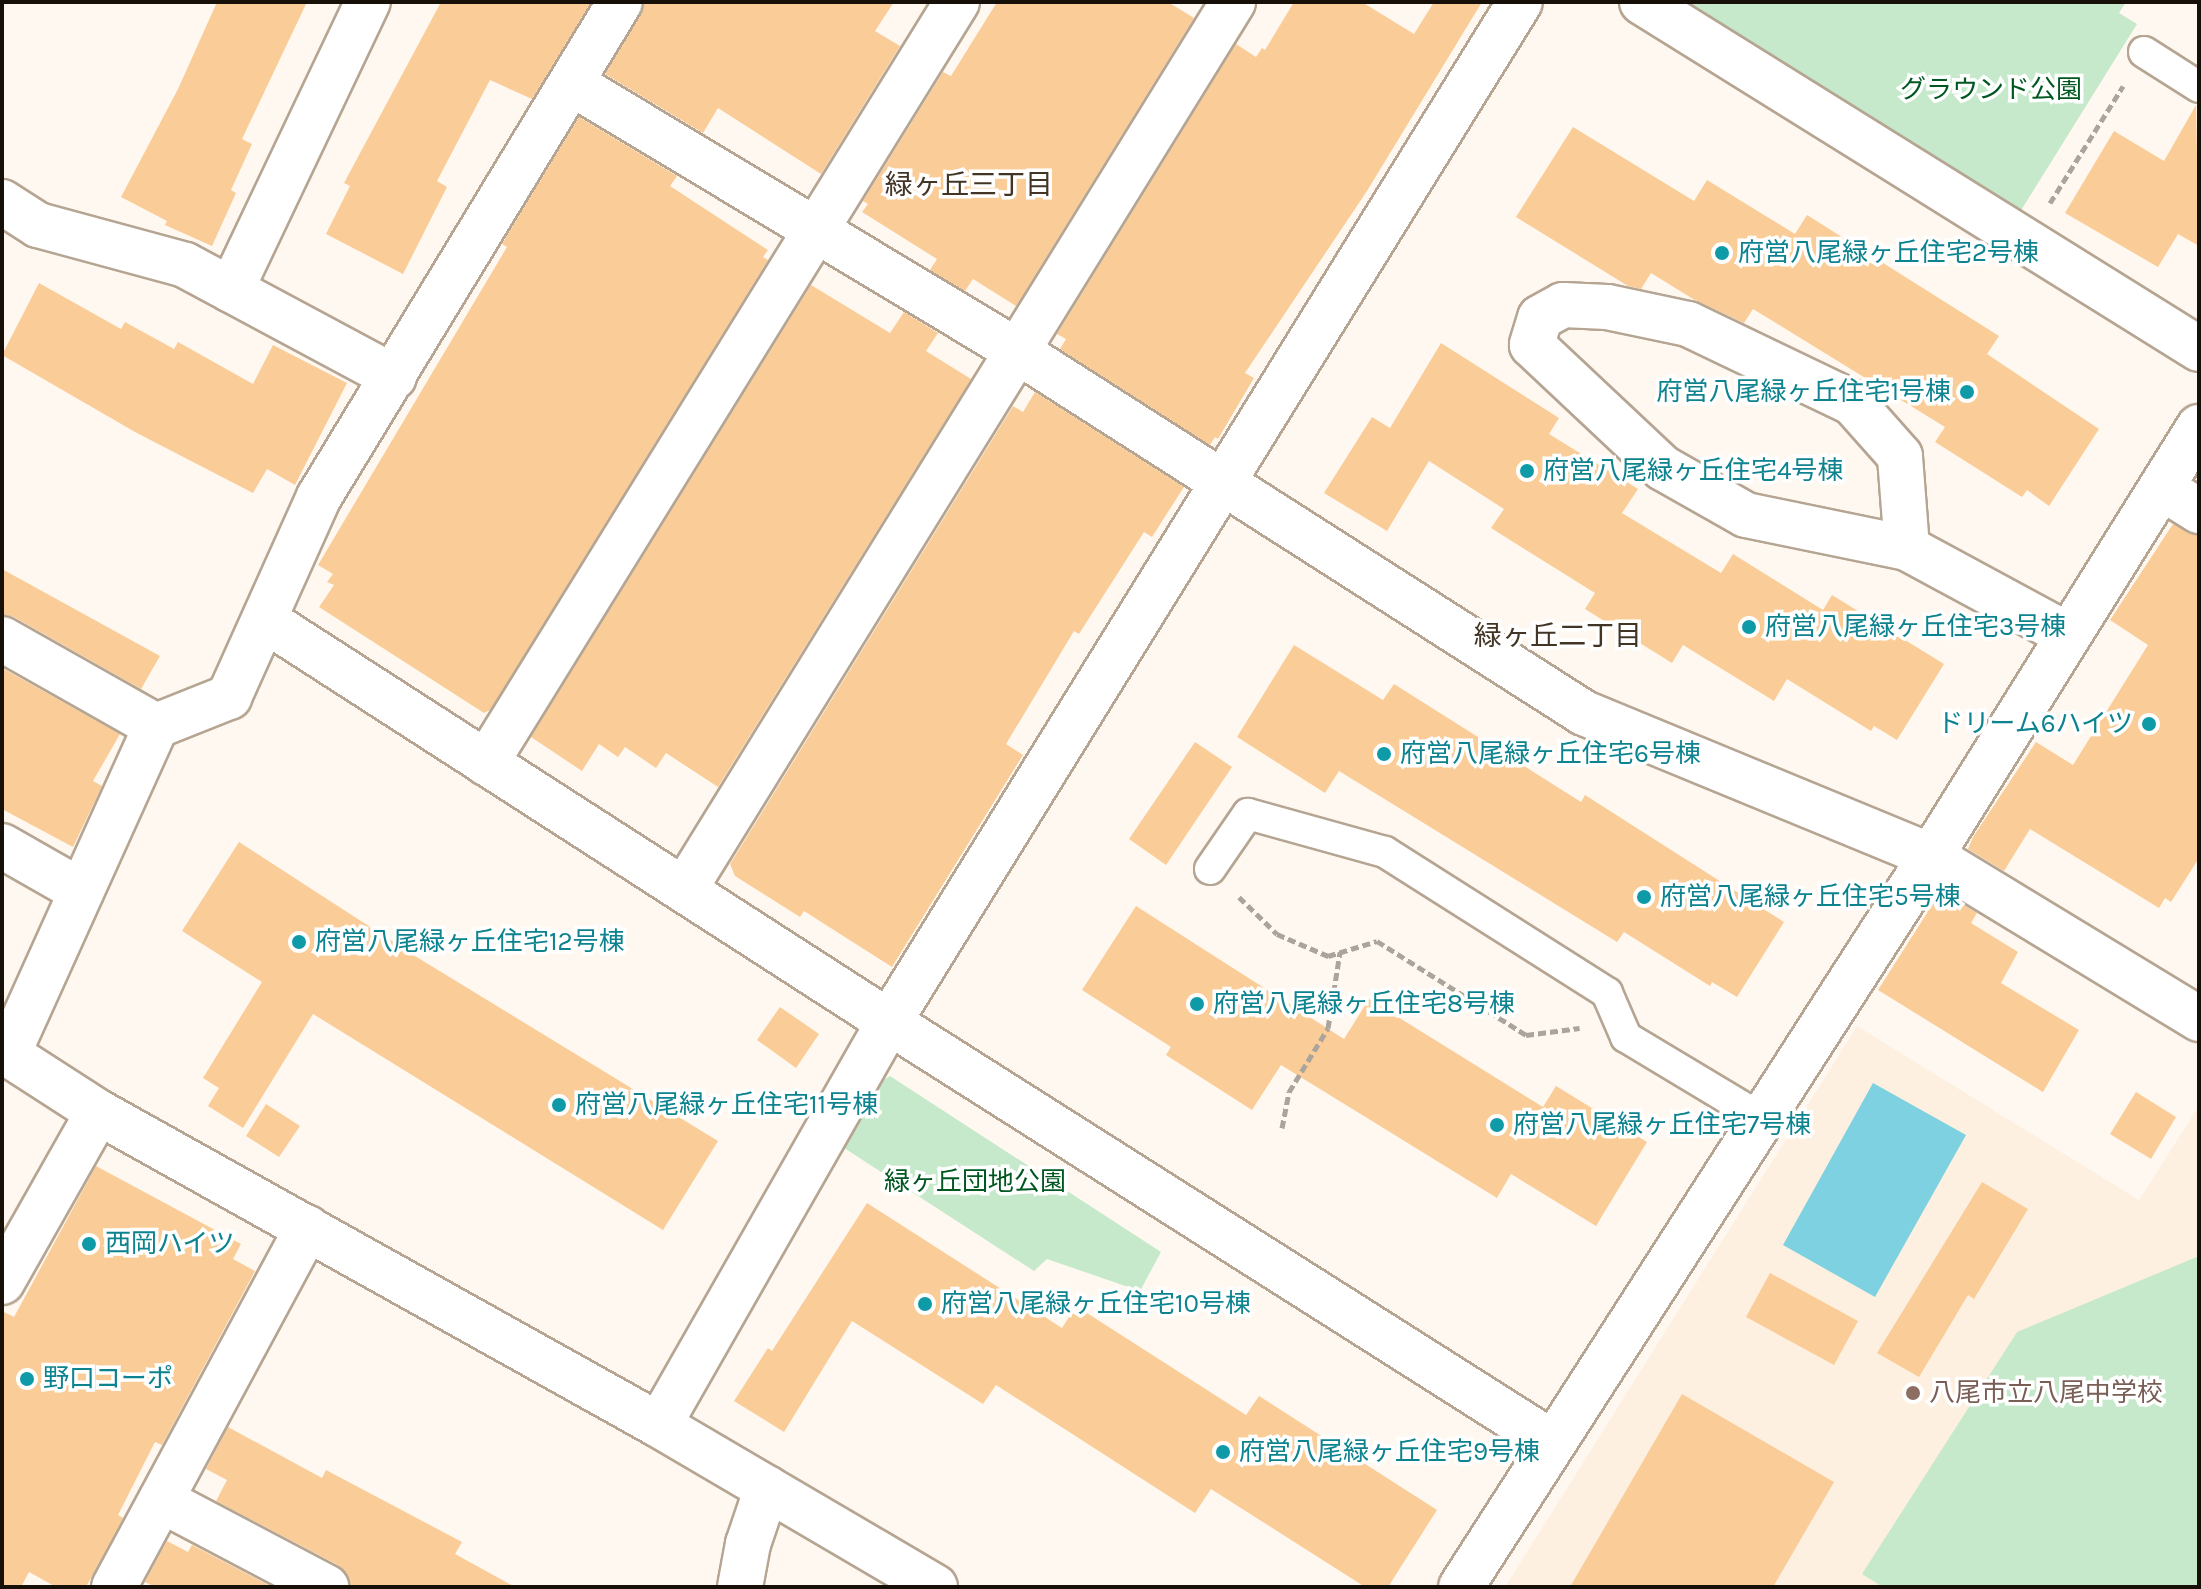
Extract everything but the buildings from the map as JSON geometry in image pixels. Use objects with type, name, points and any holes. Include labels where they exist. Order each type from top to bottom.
[{"type":"street","points":[[231,290],[368,2]]},
{"type":"street","points":[[620,2],[319,497],[229,697],[156,726],[5,1054],[98,1112],[659,1425],[935,1587]]},
{"type":"street","points":[[486,763],[957,2]]},
{"type":"street","points":[[684,890],[1233,2]]},
{"type":"street","points":[[659,1425],[889,1022],[1221,480],[1520,2]]},
{"type":"street","points":[[1642,2],[2199,349]]},
{"type":"street","points":[[571,83],[1017,351],[1584,713],[1931,856],[2199,1019]]},
{"type":"street","points":[[2,202],[38,225],[185,265],[394,377]]},
{"type":"street","points":[[1907,548],[1900,456],[1853,403],[1688,324],[1607,307],[1563,305],[1540,318],[1532,345],[1663,468],[1746,515],[1907,548],[2068,635]]},
{"type":"street","points":[[1461,1587],[1931,856],[2199,427]]},
{"type":"street","points":[[2162,488],[2199,511]]},
{"type":"street","points":[[265,620],[889,1022],[1553,1443]]},
{"type":"street","points":[[2,639],[156,726]]},
{"type":"street","points":[[2,846],[81,891]]},
{"type":"street","points":[[2,1282],[98,1112]]},
{"type":"street","points":[[114,1587],[307,1228]]},
{"type":"street","points":[[740,1587],[748,1544],[767,1488]]},
{"type":"street","points":[[161,1500],[326,1587]]},
{"type":"lane","points":[[2144,52],[2199,87]]},
{"type":"lane","points":[[1210,869],[1248,814],[1385,852],[1607,993],[1626,1037],[1761,1118]]},
{"type":"path","points":[[2027,241],[2144,52]]},
{"type":"path","points":[[1210,869],[1277,934],[1328,956],[1377,941],[1526,1035],[1620,1023]]},
{"type":"path","points":[[1282,1128],[1289,1092],[1328,1028],[1340,952]]},
{"type":"shaded area","name":"八尾市立八尾中学校","points":[[1857,1026],[2139,1200],[2199,1106],[2199,1587],[1505,1587]]},
{"type":"green space","name":"グラウンド公園","points":[[1684,2],[2126,2],[2119,13],[2137,24],[2020,212]]},
{"type":"green space","name":"緑ヶ丘団地公園","points":[[890,1076],[1161,1252],[1140,1291],[1047,1259],[1034,1271],[841,1146],[880,1082]]},
{"type":"green space","points":[[2199,1256],[2199,1587],[1883,1587],[1862,1574],[2017,1332]]},
{"type":"water","points":[[1873,1083],[1966,1135],[1875,1297],[1783,1245]]},
{"type":"place","name":"府営八尾緑ヶ丘住宅2号棟","points":[[1722,253]]},
{"type":"place","name":"府営八尾緑ヶ丘住宅1号棟","points":[[1967,392]]},
{"type":"place","name":"府営八尾緑ヶ丘住宅4号棟","points":[[1527,471]]},
{"type":"place","name":"府営八尾緑ヶ丘住宅3号棟","points":[[1749,627]]},
{"type":"place","name":"ドリーム6ハイツ","points":[[2149,724]]},
{"type":"place","name":"府営八尾緑ヶ丘住宅6号棟","points":[[1384,754]]},
{"type":"place","name":"府営八尾緑ヶ丘住宅5号棟","points":[[1644,897]]},
{"type":"place","name":"府営八尾緑ヶ丘住宅12号棟","points":[[299,942]]},
{"type":"place","name":"府営八尾緑ヶ丘住宅8号棟","points":[[1197,1004]]},
{"type":"place","name":"府営八尾緑ヶ丘住宅11号棟","points":[[559,1105]]},
{"type":"place","name":"府営八尾緑ヶ丘住宅7号棟","points":[[1497,1125]]},
{"type":"place","name":"西岡ハイツ","points":[[89,1244]]},
{"type":"place","name":"府営八尾緑ヶ丘住宅10号棟","points":[[925,1304]]},
{"type":"place","name":"野口コーポ","points":[[27,1379]]},
{"type":"place","name":"八尾市立八尾中学校","points":[[1913,1393]]},
{"type":"place","name":"府営八尾緑ヶ丘住宅9号棟","points":[[1223,1452]]},
{"type":"district","name":"緑ヶ丘三丁目","points":[[969,185]]},
{"type":"district","name":"緑ヶ丘二丁目","points":[[1558,636]]}]
